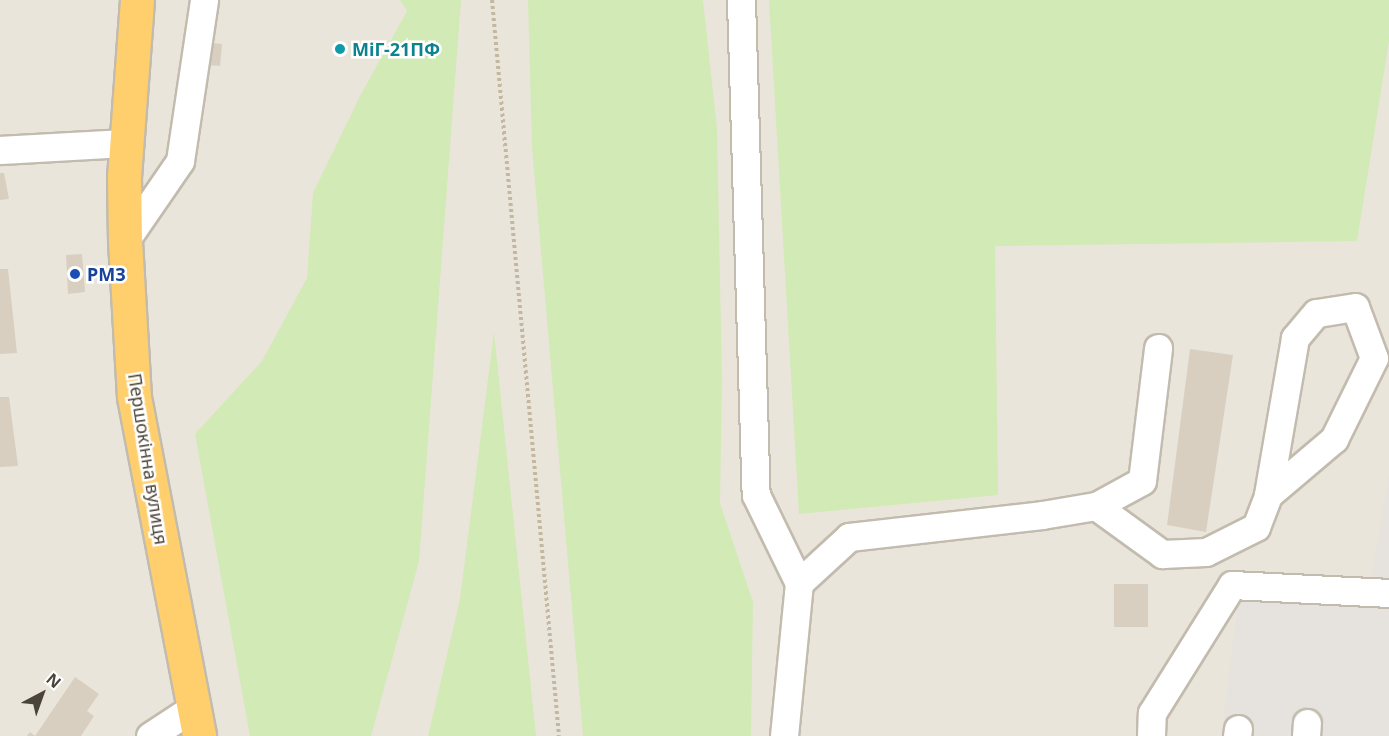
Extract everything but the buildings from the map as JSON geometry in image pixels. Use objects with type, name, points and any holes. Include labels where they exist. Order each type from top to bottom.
[{"type":"highway","name":"Першокінна вулиця","points":[[137,0],[125,143],[125,241],[135,397],[196,722]]},
{"type":"lane","points":[[125,241],[180,161],[204,0]]},
{"type":"lane","points":[[741,0],[756,495],[799,583],[784,736]]},
{"type":"lane","points":[[0,150],[125,143]]},
{"type":"lane","points":[[1096,506],[1162,554],[1206,552],[1256,527],[1268,495],[1295,338],[1316,313],[1355,307],[1374,358],[1334,439],[1268,495]]},
{"type":"lane","points":[[799,583],[849,537],[1042,515],[1096,506],[1142,481],[1158,348]]},
{"type":"lane","points":[[1151,736],[1152,713],[1232,585],[1389,593]]},
{"type":"lane","points":[[150,736],[196,722]]},
{"type":"path","points":[[492,0],[559,736]]},
{"type":"shaded area","points":[[0,0],[1389,0],[1389,736],[0,736]]},
{"type":"shaded area","points":[[1389,475],[1389,736],[1221,736],[1239,592],[1368,599]]},
{"type":"green space","points":[[400,0],[461,0],[419,561],[371,736],[250,736],[195,434],[262,361],[307,278],[313,193],[360,96],[407,11]]},
{"type":"green space","points":[[528,0],[703,0],[717,129],[722,380],[720,503],[753,602],[751,736],[583,736],[532,147]]},
{"type":"green space","points":[[769,0],[1389,0],[1389,41],[1357,241],[995,246],[998,495],[799,514]]},
{"type":"green space","points":[[494,332],[536,736],[428,736],[460,599]]},
{"type":"place","name":"МіГ-21ПФ","points":[[340,49]]},
{"type":"place","name":"РМЗ","points":[[75,274]]}]
